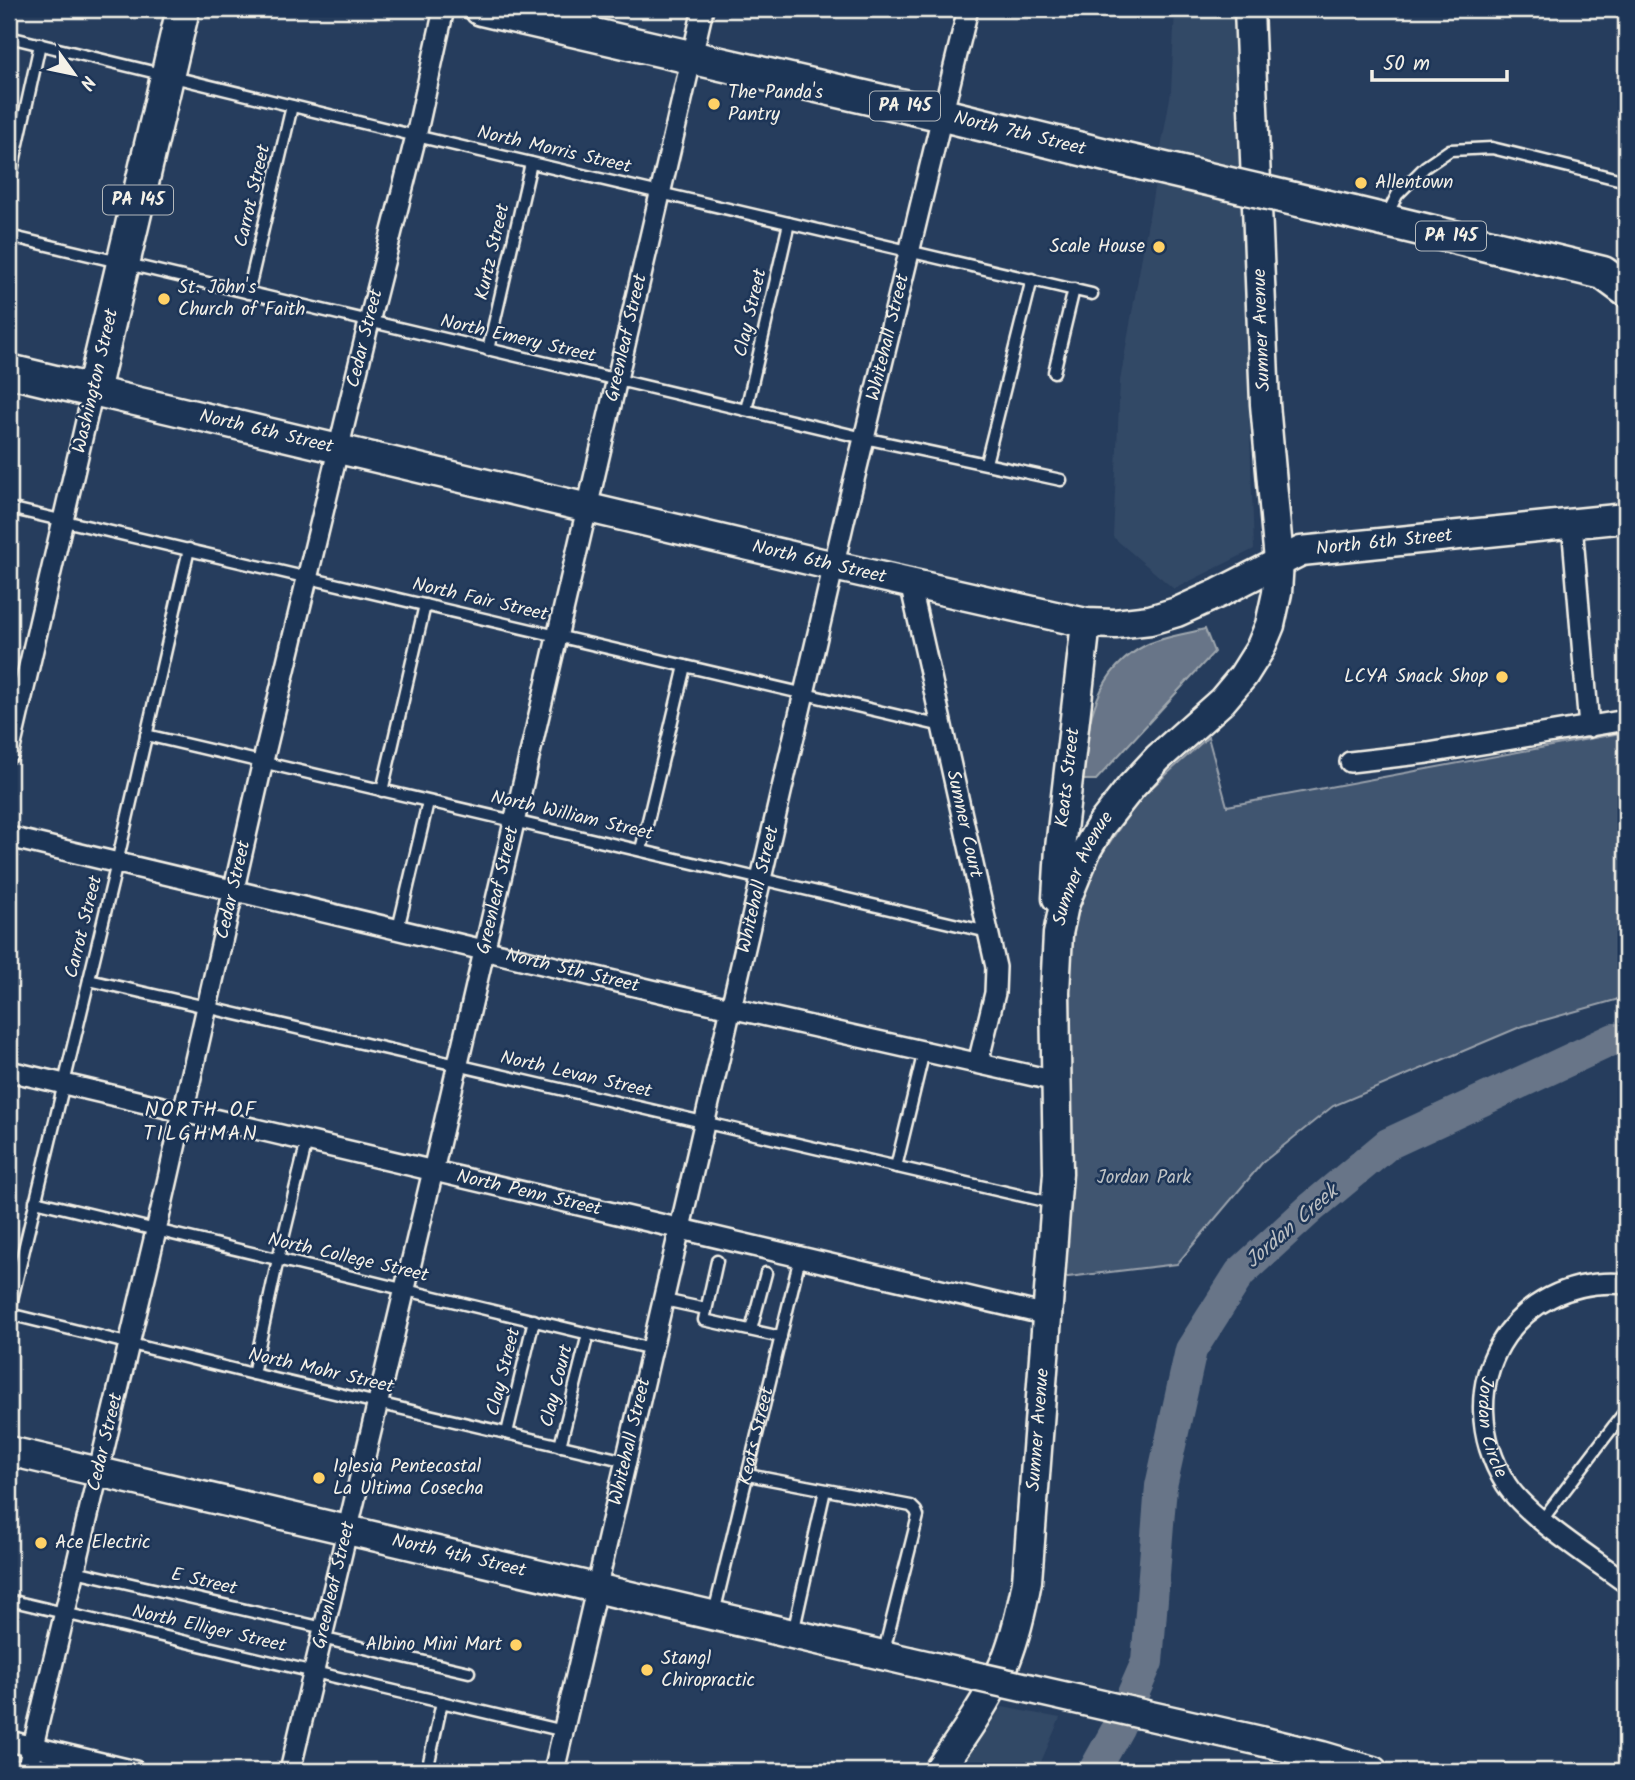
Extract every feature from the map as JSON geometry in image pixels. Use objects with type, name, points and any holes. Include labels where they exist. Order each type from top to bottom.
[{"type":"main road","name":"Washington Street","points":[[93,391],[183,9]]},
{"type":"main road","name":"North 7th Street","points":[[481,9],[943,115],[1384,221]]},
{"type":"main road","name":"PA 145","points":[[1384,221],[1619,277]]},
{"type":"main road","name":"North 6th Street","points":[[9,370],[93,391]]},
{"type":"street","name":"Cedar Street","points":[[27,1771],[156,1231],[262,761],[416,136],[444,9]]},
{"type":"street","name":"Greenleaf Street","points":[[290,1771],[433,1171],[703,9]]},
{"type":"street","name":"Whitehall Street","points":[[555,1771],[864,438],[968,9]]},
{"type":"street","name":"Sumner Avenue","points":[[938,1771],[987,1697],[1006,1660],[1022,1608],[1031,1549],[1058,1173],[1055,992],[1058,934],[1064,905],[1073,879],[1101,825],[1158,758],[1222,701],[1243,676],[1260,649],[1270,625],[1277,593],[1279,561],[1265,404],[1249,9]]},
{"type":"street","name":"North 6th Street","points":[[93,391],[1086,623],[1115,624],[1150,620],[1177,612],[1301,551],[1626,518]]},
{"type":"street","name":"Washington Street","points":[[9,753],[93,391]]},
{"type":"street","points":[[1572,524],[1589,727]]},
{"type":"street","name":"Sumner Court","points":[[909,583],[996,967],[995,993],[978,1063]]},
{"type":"street","name":"Keats Street","points":[[1058,934],[1060,848],[1086,623]]},
{"type":"street","points":[[1350,762],[1395,758],[1626,720]]},
{"type":"street","name":"North 5th Street","points":[[9,837],[732,1008],[1056,1081]]},
{"type":"street","name":"North Penn Street","points":[[9,1071],[1047,1315]]},
{"type":"street","name":"Jordan Circle","points":[[1626,1284],[1588,1285],[1565,1290],[1524,1314],[1508,1332],[1493,1361],[1485,1388],[1482,1415],[1493,1460],[1508,1487],[1542,1521],[1626,1583]]},
{"type":"street","name":"North 4th Street","points":[[9,1451],[597,1590],[1265,1742],[1373,1771]]},
{"type":"street","points":[[9,1741],[135,1771]]},
{"type":"lane","name":"North Morris Street","points":[[9,37],[416,136],[1092,294]]},
{"type":"lane","points":[[9,185],[40,44]]},
{"type":"lane","name":"Carrot Street","points":[[248,293],[289,103]]},
{"type":"lane","points":[[1384,221],[1397,195],[1425,167],[1450,150],[1492,148],[1626,181]]},
{"type":"lane","name":"Kurtz Street","points":[[488,350],[531,163]]},
{"type":"lane","name":"Clay Street","points":[[746,410],[789,223]]},
{"type":"lane","name":"North Emery Street","points":[[9,236],[864,438],[1061,480]]},
{"type":"lane","points":[[986,463],[1032,279]]},
{"type":"lane","points":[[1054,372],[1073,289]]},
{"type":"lane","name":"North Fair Street","points":[[9,508],[942,726]]},
{"type":"lane","name":"Carrot Street","points":[[9,1313],[189,549]]},
{"type":"lane","points":[[382,791],[425,605]]},
{"type":"lane","points":[[641,850],[685,666]]},
{"type":"lane","name":"North William Street","points":[[146,735],[989,932]]},
{"type":"lane","points":[[398,929],[428,802]]},
{"type":"lane","name":"North Levan Street","points":[[89,980],[1055,1204]]},
{"type":"lane","points":[[896,1167],[924,1051]]},
{"type":"lane","points":[[253,1374],[307,1141]]},
{"type":"lane","name":"North College Street","points":[[35,1201],[652,1349]]},
{"type":"lane","name":"Keats Street","points":[[713,1616],[800,1257]]},
{"type":"lane","points":[[718,1261],[704,1320],[781,1337]]},
{"type":"lane","points":[[751,1330],[766,1273]]},
{"type":"lane","points":[[664,1300],[706,1309]]},
{"type":"lane","name":"North Mohr Street","points":[[9,1313],[253,1374],[626,1461]]},
{"type":"lane","name":"Clay Street","points":[[507,1433],[534,1320]]},
{"type":"lane","name":"Clay Court","points":[[561,1446],[588,1334]]},
{"type":"lane","points":[[1542,1521],[1625,1415]]},
{"type":"lane","points":[[747,1475],[911,1506],[916,1511],[918,1516],[895,1658]]},
{"type":"lane","points":[[793,1634],[825,1490]]},
{"type":"lane","name":"E Street","points":[[75,1570],[469,1672]]},
{"type":"lane","name":"North Elliger Street","points":[[9,1600],[564,1731]]},
{"type":"lane","points":[[427,1771],[442,1702]]},
{"type":"shaded area","points":[[1175,9],[1235,9],[1254,549],[1174,589],[1113,537],[1120,381],[1171,92]]},
{"type":"shaded area","points":[[1205,629],[1214,652],[1096,780],[1080,780],[1090,721],[1103,686],[1114,670],[1128,656],[1146,645]]},
{"type":"shaded area","points":[[1002,1707],[1060,1718],[1037,1771],[959,1771]]},
{"type":"green space","name":"Jordan Park","points":[[1626,732],[1626,997],[1520,1027],[1333,1106],[1262,1163],[1177,1264],[1059,1278],[1068,945],[1093,867],[1139,799],[1208,737],[1227,806]]},
{"type":"waterway","name":"Jordan Creek","points":[[1094,1771],[1118,1728],[1147,1662],[1161,1486],[1191,1350],[1240,1273],[1311,1208],[1388,1144],[1614,1039],[1626,1040]]},
{"type":"place","name":"The Panda's Pantry","points":[[714,104]]},
{"type":"place","name":"Allentown","points":[[1361,183]]},
{"type":"place","name":"Scale House","points":[[1159,247]]},
{"type":"place","name":"St. John's Church of Faith","points":[[164,299]]},
{"type":"place","name":"LCYA Snack Shop","points":[[1502,677]]},
{"type":"place","name":"Iglesia Pentecostal La Ultima Cosecha","points":[[319,1478]]},
{"type":"place","name":"Ace Electric","points":[[41,1543]]},
{"type":"place","name":"Albino Mini Mart","points":[[516,1645]]},
{"type":"place","name":"Stangl Chiropractic","points":[[647,1670]]},
{"type":"district","name":"NORTH OF TILGHMAN","points":[[201,1122]]}]
